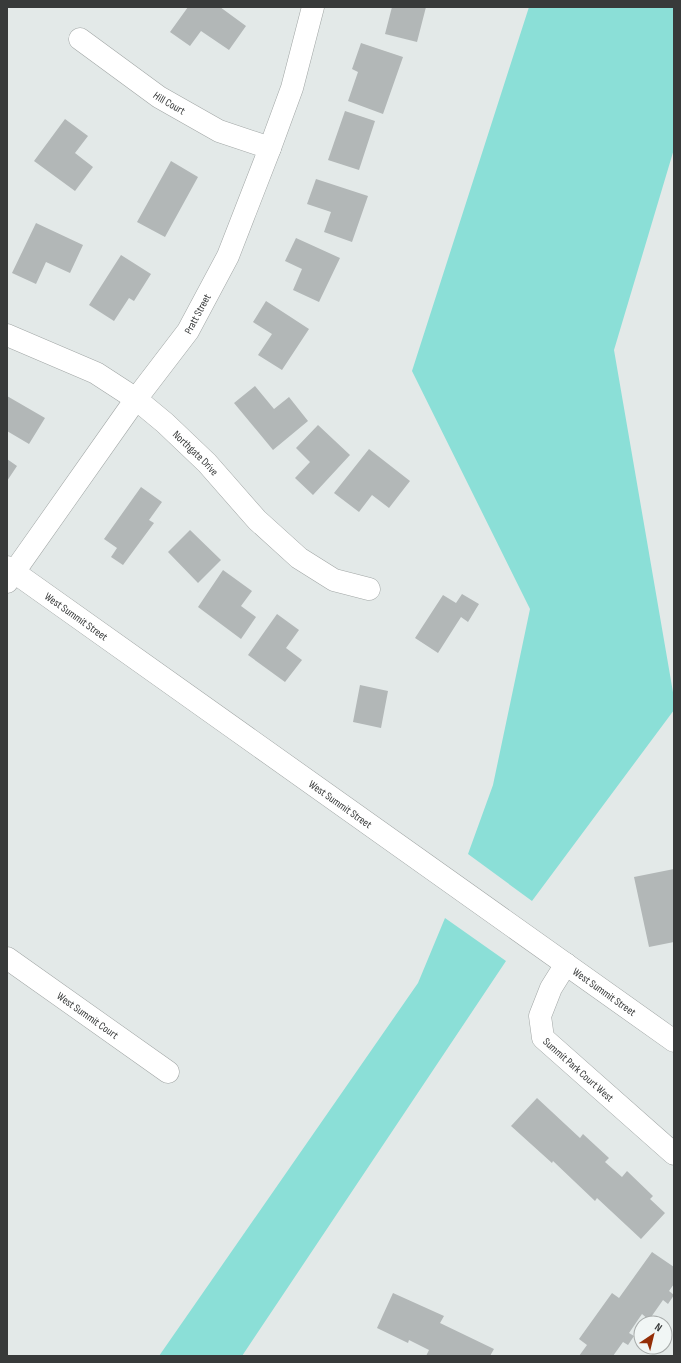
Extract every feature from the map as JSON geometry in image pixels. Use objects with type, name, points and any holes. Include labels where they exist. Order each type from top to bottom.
[{"type":"street","name":"Pratt Street","points":[[9,574],[136,399],[188,331],[228,256],[270,148],[292,88],[313,7]]},
{"type":"street","name":"Hill Court","points":[[80,39],[159,97],[219,131],[270,148]]},
{"type":"street","name":"Northgate Drive","points":[[7,335],[96,373],[136,399],[165,423],[207,463],[257,520],[299,558],[334,580],[369,589]]},
{"type":"street","name":"West Summit Street","points":[[9,574],[674,1041]]},
{"type":"street","name":"West Summit Court","points":[[7,958],[168,1072]]},
{"type":"street","name":"Summit Park Court West","points":[[566,964],[551,988],[540,1016],[543,1038],[674,1154]]},
{"type":"shaded area","points":[[529,7],[674,7],[674,149],[614,350],[674,698],[674,710],[532,901],[468,854],[493,785],[530,609],[412,371]]},
{"type":"shaded area","points":[[445,918],[506,961],[242,1356],[159,1356],[418,983]]},
{"type":"building","points":[[188,7],[220,7],[246,26],[229,50],[201,31],[190,46],[170,32]]},
{"type":"building","points":[[392,7],[426,7],[417,42],[385,34]]},
{"type":"building","points":[[361,43],[403,57],[383,114],[348,101],[358,72],[352,69]]},
{"type":"building","points":[[345,111],[375,121],[359,170],[328,160]]},
{"type":"building","points":[[65,119],[88,136],[75,153],[93,167],[75,191],[34,161]]},
{"type":"building","points":[[171,161],[198,177],[165,237],[137,222]]},
{"type":"building","points":[[316,179],[368,196],[352,242],[324,232],[331,212],[307,204]]},
{"type":"building","points":[[36,223],[83,245],[70,273],[46,262],[36,284],[12,273]]},
{"type":"building","points":[[296,238],[340,258],[319,302],[293,290],[302,269],[285,261]]},
{"type":"building","points":[[121,255],[151,274],[134,301],[129,298],[114,321],[89,305]]},
{"type":"building","points":[[266,301],[309,329],[282,370],[258,355],[272,334],[253,322]]},
{"type":"building","points":[[255,386],[274,409],[289,397],[308,421],[273,450],[234,403]]},
{"type":"building","points":[[7,396],[45,418],[29,444],[7,431]]},
{"type":"building","points":[[318,425],[350,455],[313,495],[295,478],[310,462],[296,448]]},
{"type":"building","points":[[369,449],[410,481],[389,508],[372,495],[359,512],[334,493]]},
{"type":"building","points":[[7,459],[17,466],[7,481]]},
{"type":"building","points":[[141,487],[162,502],[149,520],[154,523],[123,565],[111,557],[117,548],[104,539]]},
{"type":"building","points":[[190,530],[221,560],[198,583],[168,552]]},
{"type":"building","points":[[223,570],[252,591],[241,606],[256,617],[241,639],[198,607]]},
{"type":"building","points":[[462,594],[479,604],[468,622],[461,617],[438,653],[415,638],[443,595],[456,603]]},
{"type":"building","points":[[277,614],[299,630],[286,648],[302,660],[285,682],[248,655]]},
{"type":"building","points":[[360,685],[388,691],[381,728],[353,722]]},
{"type":"building","points":[[674,869],[674,942],[649,947],[634,877]]},
{"type":"building","points":[[537,1098],[580,1138],[583,1134],[609,1158],[605,1162],[622,1177],[627,1171],[653,1196],[650,1199],[665,1213],[641,1239],[597,1198],[595,1201],[553,1161],[552,1163],[511,1126]]},
{"type":"building","points":[[652,1252],[674,1267],[674,1284],[669,1291],[674,1295],[668,1304],[663,1300],[652,1315],[633,1315],[633,1327],[629,1333],[633,1335],[633,1338],[628,1345],[623,1342],[613,1356],[579,1356],[587,1345],[579,1339],[612,1293],[619,1298]]},
{"type":"building","points":[[393,1293],[444,1316],[440,1323],[494,1349],[490,1356],[426,1356],[429,1350],[409,1340],[408,1343],[377,1328]]}]
